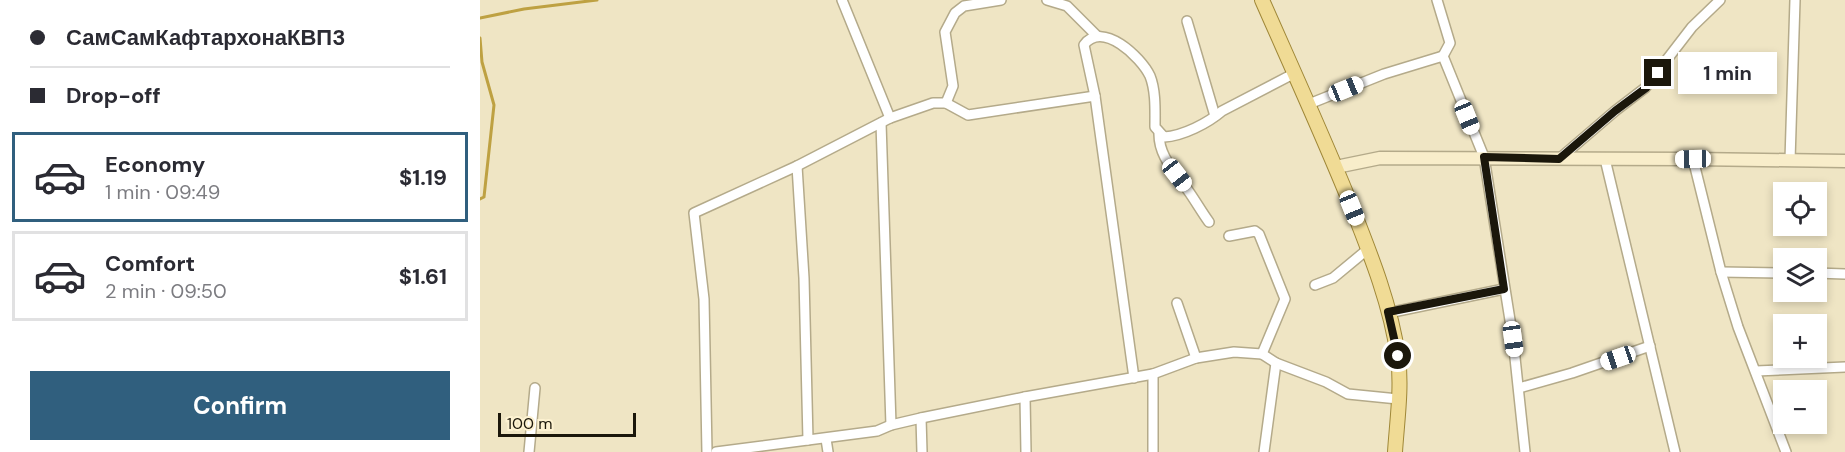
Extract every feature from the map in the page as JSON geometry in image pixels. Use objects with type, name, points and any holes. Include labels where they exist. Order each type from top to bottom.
[{"type":"main road","points":[[1262,0],[1336,167],[1368,249],[1388,312],[1400,376],[1395,452]]},
{"type":"main road","points":[[1336,167],[1380,158],[1845,161]]},
{"type":"street","points":[[842,0],[890,118]]},
{"type":"street","points":[[946,103],[952,86],[945,32],[955,13],[964,3],[1001,0]]},
{"type":"street","points":[[1047,0],[1067,6],[1097,36]]},
{"type":"street","points":[[1309,104],[1384,74],[1443,56],[1450,43],[1437,0]]},
{"type":"street","points":[[1559,159],[1646,88],[1692,27],[1720,0]]},
{"type":"street","points":[[1790,160],[1795,0]]},
{"type":"street","points":[[1187,21],[1215,116]]},
{"type":"street","points":[[1134,378],[1095,96],[1084,45],[1087,40],[1097,36],[1111,37],[1143,63],[1151,78],[1155,104],[1155,128],[1159,134],[1159,144],[1167,163],[1209,222]]},
{"type":"street","points":[[1443,56],[1484,157],[1520,388],[1525,452]]},
{"type":"street","points":[[1159,134],[1167,137],[1194,128],[1295,73]]},
{"type":"street","points":[[707,452],[704,299],[693,213],[797,166],[890,118],[933,103],[946,103],[968,115],[1095,96]]},
{"type":"street","points":[[881,123],[891,425]]},
{"type":"street","points":[[1605,159],[1676,452]]},
{"type":"street","points":[[1693,159],[1721,272],[1738,327],[1786,452]]},
{"type":"street","points":[[797,166],[804,278],[808,440]]},
{"type":"street","points":[[1229,236],[1251,231],[1259,234],[1285,299],[1262,354]]},
{"type":"street","points":[[1315,285],[1333,278],[1368,249]]},
{"type":"street","points":[[1721,272],[1773,273]]},
{"type":"street","points":[[1827,273],[1845,274]]},
{"type":"street","points":[[1388,312],[1504,289]]},
{"type":"street","points":[[1177,303],[1196,358]]},
{"type":"street","points":[[1520,388],[1650,346]]},
{"type":"street","points":[[717,452],[877,431],[921,418],[1154,375],[1196,358],[1234,352],[1262,354],[1276,363],[1326,382],[1348,394],[1398,399]]},
{"type":"street","points":[[1264,452],[1276,363]]},
{"type":"street","points":[[1756,371],[1845,367]]},
{"type":"street","points":[[1153,452],[1154,375]]},
{"type":"street","points":[[529,452],[535,388]]},
{"type":"street","points":[[1025,397],[1026,452]]},
{"type":"street","points":[[921,418],[922,452]]},
{"type":"street","points":[[826,439],[828,452]]},
{"type":"waterway","points":[[480,18],[524,9],[597,0]]},
{"type":"waterway","points":[[480,38],[482,62],[494,105],[484,197],[480,199]]},
{"type":"route","points":[[1398,356],[1388,312],[1504,289],[1484,157],[1559,159],[1646,88],[1658,73]]}]
